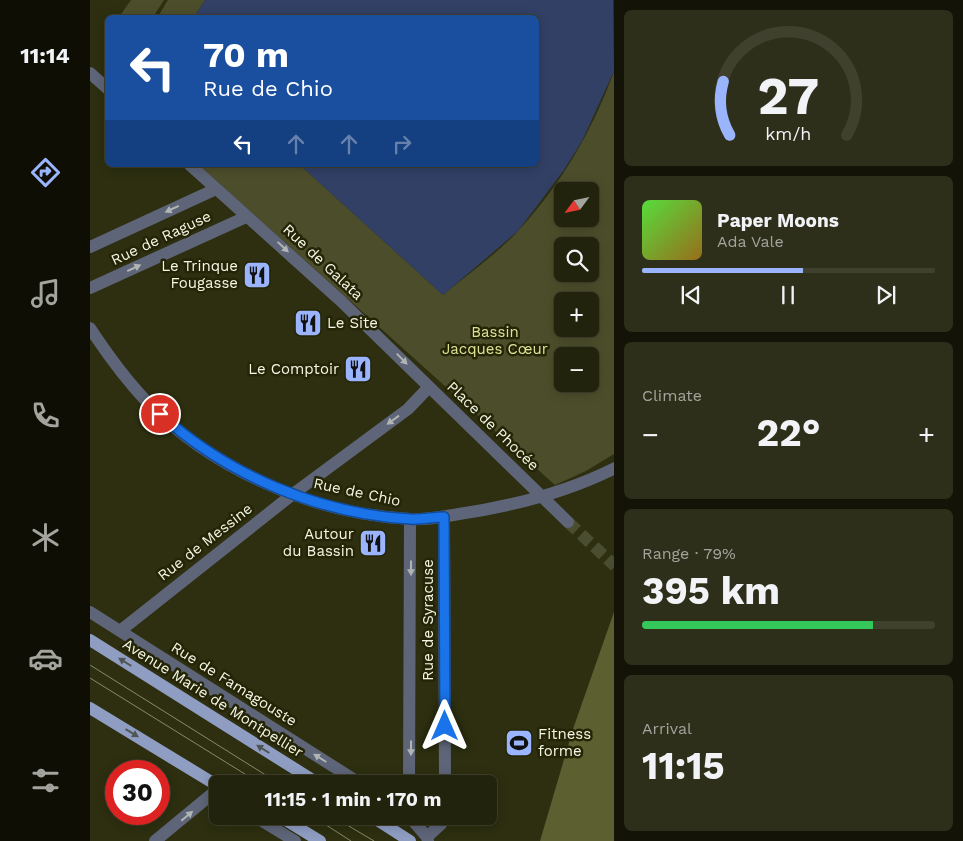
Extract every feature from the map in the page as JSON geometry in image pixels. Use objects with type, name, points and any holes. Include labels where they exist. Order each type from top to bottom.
[{"type":"main road","name":"Avenue Marie de Montpellier","points":[[90,640],[305,775]]},
{"type":"main road","points":[[90,708],[209,782]]},
{"type":"main road","points":[[294,825],[320,841]]},
{"type":"main road","points":[[385,825],[410,841]]},
{"type":"street","points":[[90,72],[105,86]]},
{"type":"street","name":"Rue de Galata","points":[[192,167],[334,294],[429,387]]},
{"type":"street","name":"Rue de Raguse","points":[[90,247],[216,189]]},
{"type":"street","name":"Rue de Raguse","points":[[90,288],[246,217]]},
{"type":"street","name":"Rue de Chio","points":[[90,328],[121,372],[148,403],[173,426],[216,456],[256,478],[293,494],[327,505],[410,519],[444,517],[502,507],[538,493],[586,482],[614,468]]},
{"type":"street","name":"Place de Phocée","points":[[429,387],[568,522]]},
{"type":"street","name":"Rue de Messine","points":[[120,631],[293,494],[408,409],[429,387]]},
{"type":"street","name":"Rue de Syracuse","points":[[444,517],[445,775]]},
{"type":"street","name":"Rue de Syracuse","points":[[410,519],[410,775]]},
{"type":"street","name":"Rue de Famagouste","points":[[90,612],[347,775]]},
{"type":"street","points":[[155,841],[209,796]]},
{"type":"street","points":[[269,825],[295,841]]},
{"type":"street","points":[[416,825],[427,839],[440,825]]},
{"type":"green space","points":[[131,0],[164,0],[154,15],[120,15]]},
{"type":"green space","points":[[168,0],[205,0],[195,15],[159,15]]},
{"type":"green space","name":"Bassin Jacques Cœur","points":[[614,71],[614,454],[586,471],[555,485],[201,167],[302,167],[443,295],[482,264],[519,230],[554,186],[554,228],[599,228],[599,182],[557,182],[586,135]]},
{"type":"green space","points":[[614,612],[614,841],[540,841],[573,729]]},
{"type":"water","name":"Bassin Jacques Cœur","points":[[205,0],[613,0],[614,71],[582,141],[564,170],[518,231],[443,295],[302,167],[539,167],[539,15],[195,15]]},
{"type":"tunnel","points":[[568,522],[614,565]]},
{"type":"tram line","points":[[90,665],[266,775]]},
{"type":"tram line","points":[[90,678],[246,775]]},
{"type":"tram line","points":[[326,825],[351,841]]},
{"type":"tram line","points":[[347,825],[374,841]]},
{"type":"place","name":"Le Trinque Fougasse","points":[[257,275]]},
{"type":"place","name":"Le Site","points":[[308,323]]},
{"type":"place","name":"Le Comptoir","points":[[358,369]]},
{"type":"place","name":"Autour du Bassin","points":[[373,543]]},
{"type":"place","name":"Fitness forme","points":[[519,743]]},
{"type":"route","points":[[160,414],[194,442],[216,456],[256,478],[293,494],[327,505],[368,513],[410,519],[444,517],[445,726]]}]
